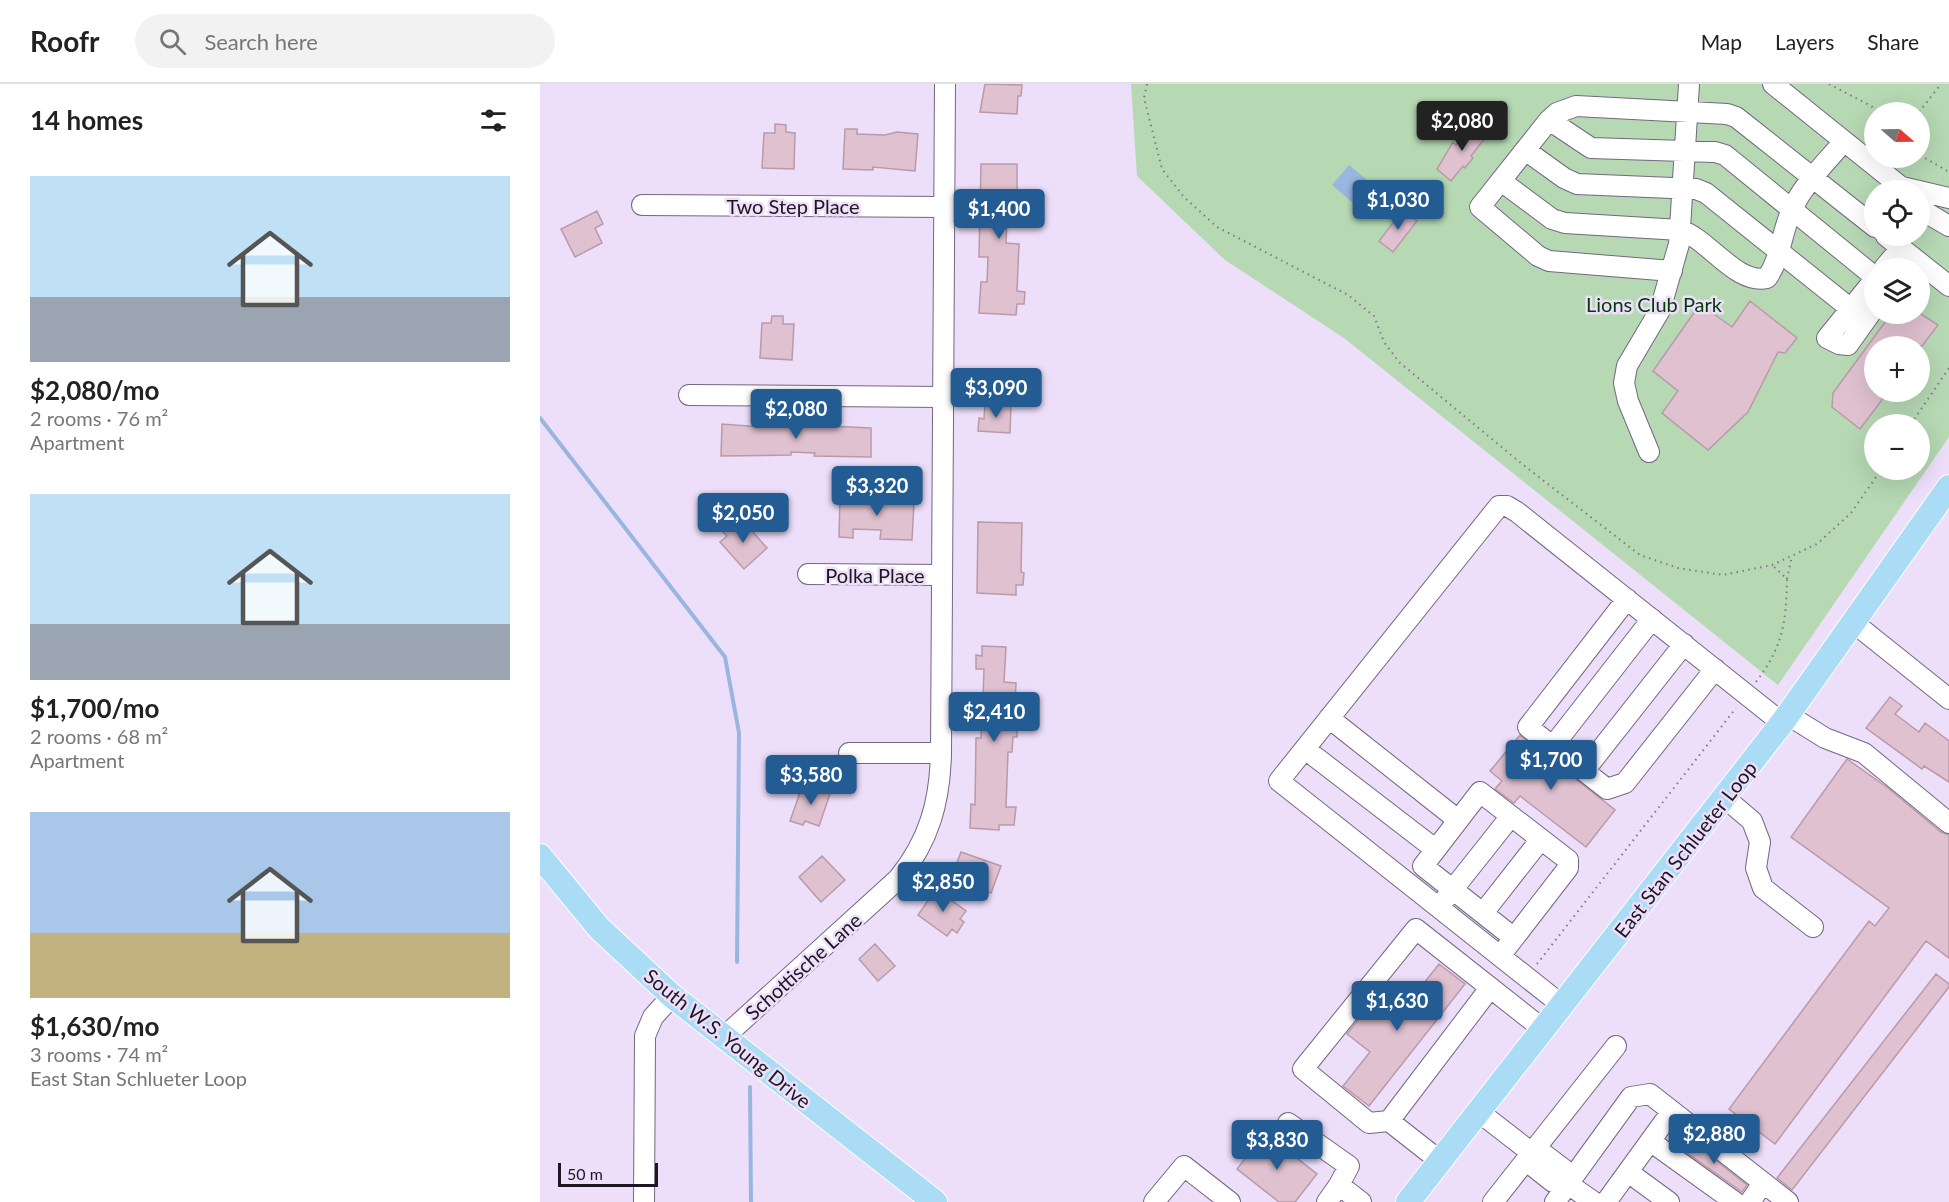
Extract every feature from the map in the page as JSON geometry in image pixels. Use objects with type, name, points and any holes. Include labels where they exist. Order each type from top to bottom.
[{"type":"main road","name":"East Stan Schlueter Loop","points":[[1408,1202],[1785,719],[1949,488]]},
{"type":"main road","name":"South W.S. Young Drive","points":[[540,856],[599,928],[672,996],[935,1202]]},
{"type":"street","name":"Schottische Lane","points":[[724,1037],[885,892],[910,864],[926,836],[936,805],[941,753],[945,84]]},
{"type":"street","points":[[1649,452],[1628,401],[1624,383],[1627,366],[1660,310],[1672,271],[1680,230],[1689,84]]},
{"type":"street","points":[[1773,84],[1892,180]]},
{"type":"street","points":[[1672,271],[1559,263],[1538,256],[1480,207],[1549,120],[1557,113],[1576,106],[1736,117],[1864,218]]},
{"type":"street","points":[[1549,120],[1591,148],[1685,150],[1725,155],[1791,211],[1864,282]]},
{"type":"street","points":[[1501,180],[1552,219],[1565,224],[1680,230],[1692,234],[1746,277],[1758,280],[1767,278],[1772,272],[1791,211],[1813,178],[1844,141]]},
{"type":"street","points":[[1525,150],[1564,178],[1577,184],[1682,189],[1706,193],[1851,309]]},
{"type":"street","points":[[1930,194],[1949,198]]},
{"type":"street","name":"Two Step Place","points":[[642,205],[945,207]]},
{"type":"street","points":[[1930,215],[1949,226]]},
{"type":"street","points":[[1898,246],[1949,286]]},
{"type":"street","points":[[1892,258],[1901,248]]},
{"type":"street","points":[[1864,298],[1851,309],[1827,338],[1839,344],[1848,345],[1864,310]]},
{"type":"street","points":[[689,395],[943,397]]},
{"type":"street","points":[[1563,1006],[1279,781],[1499,506],[1508,506],[1517,512],[1746,694],[1785,719],[1864,753],[1949,823]]},
{"type":"street","name":"Polka Place","points":[[808,574],[942,575]]},
{"type":"street","points":[[1627,599],[1528,727],[1553,747],[1607,789],[1625,783],[1715,669]]},
{"type":"street","points":[[1553,747],[1652,619]]},
{"type":"street","points":[[1854,623],[1949,699]]},
{"type":"street","points":[[1584,771],[1684,645]]},
{"type":"street","points":[[1329,718],[1458,820]]},
{"type":"street","points":[[1305,749],[1435,849]]},
{"type":"street","points":[[849,753],[941,753]]},
{"type":"street","points":[[1500,956],[1514,938],[1568,868],[1568,860],[1480,792],[1422,866],[1514,938]]},
{"type":"street","points":[[1725,798],[1752,821],[1760,842],[1756,868],[1763,888],[1813,927]]},
{"type":"street","points":[[1439,907],[1511,816]]},
{"type":"street","points":[[1483,913],[1541,839]]},
{"type":"street","points":[[1440,1161],[1389,1121],[1369,1123],[1303,1070],[1416,929],[1544,1030]]},
{"type":"street","points":[[1389,1121],[1490,988]]},
{"type":"street","points":[[644,1202],[645,1036],[653,1017],[672,996]]},
{"type":"street","points":[[1493,1202],[1616,1046]]},
{"type":"street","points":[[1555,1202],[1631,1097],[1650,1094],[1788,1202]]},
{"type":"street","points":[[1479,1112],[1532,1153],[1545,1155],[1566,1171],[1568,1184],[1594,1202]]},
{"type":"street","points":[[1606,1202],[1672,1112]]},
{"type":"street","points":[[1288,1123],[1349,1166],[1340,1185],[1327,1202]]},
{"type":"street","points":[[1650,1141],[1735,1202]]},
{"type":"street","points":[[1154,1202],[1184,1166],[1230,1202]]},
{"type":"street","points":[[1628,1172],[1669,1202]]},
{"type":"street","points":[[1750,1202],[1763,1183]]},
{"type":"street","points":[[1340,1185],[1361,1202]]},
{"type":"path","points":[[1147,84],[1144,98],[1162,169],[1184,197],[1217,227],[1348,296],[1374,316],[1384,342],[1399,362],[1558,492],[1640,555],[1678,568],[1723,574],[1772,565],[1817,544],[1851,513],[1874,480]]},
{"type":"path","points":[[1829,84],[1864,102]]},
{"type":"path","points":[[1927,102],[1941,84]]},
{"type":"path","points":[[1930,161],[1949,172]]},
{"type":"path","points":[[1918,414],[1949,368]]},
{"type":"path","points":[[1527,977],[1774,657],[1786,616],[1787,579],[1792,556]]},
{"type":"path","points":[[1772,565],[1787,579]]},
{"type":"green space","name":"Lions Club Park","points":[[1131,84],[1949,84],[1949,437],[1930,465],[1930,414],[1864,414],[1864,480],[1919,480],[1778,685],[1344,338],[1225,260],[1137,176]]},
{"type":"water","points":[[1349,165],[1384,194],[1367,215],[1332,185]]},
{"type":"building","points":[[985,84],[1022,85],[1021,96],[1018,96],[1017,114],[980,112]]},
{"type":"building","points":[[1474,122],[1489,133],[1471,156],[1473,158],[1451,181],[1437,169],[1453,142],[1456,145]]},
{"type":"building","points":[[775,124],[786,125],[786,132],[795,133],[794,169],[762,168],[764,133],[775,133]]},
{"type":"building","points":[[845,129],[857,129],[857,134],[885,135],[897,132],[918,134],[915,171],[873,167],[873,170],[843,169]]},
{"type":"building","points":[[981,164],[1017,164],[1017,193],[1014,193],[1013,220],[1007,219],[1006,243],[1019,244],[1017,291],[1025,292],[1024,304],[1017,304],[1016,315],[979,313],[981,282],[987,282],[988,257],[979,257]]},
{"type":"building","points":[[1403,210],[1417,221],[1393,252],[1379,241]]},
{"type":"building","points":[[597,211],[603,224],[595,228],[602,243],[575,257],[561,229]]},
{"type":"building","points":[[1750,301],[1797,338],[1785,353],[1778,352],[1748,412],[1708,450],[1662,413],[1678,391],[1653,371],[1700,304],[1732,327]]},
{"type":"building","points":[[772,316],[783,316],[783,324],[794,324],[792,360],[760,358],[762,323],[771,323]]},
{"type":"building","points":[[1930,320],[1938,325],[1930,336],[1875,336],[1884,324],[1930,324]]},
{"type":"building","points":[[1864,351],[1864,402],[1880,402],[1871,414],[1864,414],[1864,424],[1860,429],[1832,407],[1833,393]]},
{"type":"building","points":[[985,403],[1011,405],[1010,433],[978,431],[979,418],[984,419]]},
{"type":"building","points":[[763,423],[871,428],[871,457],[814,456],[815,453],[791,452],[791,455],[721,456],[722,424],[762,427]]},
{"type":"building","points":[[840,497],[903,499],[903,501],[914,502],[912,540],[880,539],[881,530],[853,529],[853,538],[839,537]]},
{"type":"building","points":[[743,521],[767,548],[744,569],[720,542],[727,536],[723,532],[731,524],[735,528]]},
{"type":"building","points":[[978,522],[1022,523],[1023,585],[1016,585],[1016,595],[977,593]]},
{"type":"building","points":[[982,646],[1006,647],[1004,682],[1016,683],[1014,723],[1017,724],[1017,737],[1013,737],[1012,752],[1008,752],[1006,807],[1016,807],[1014,825],[999,825],[999,830],[970,828],[971,804],[975,805],[976,738],[981,738],[982,713],[975,712],[976,699],[983,699],[984,669],[976,669],[976,655],[982,656]]},
{"type":"building","points":[[1890,697],[1902,706],[1895,714],[1919,732],[1925,723],[1949,741],[1949,782],[1924,766],[1922,769],[1866,728]]},
{"type":"building","points":[[1520,735],[1615,810],[1586,847],[1520,796],[1514,803],[1495,789],[1502,781],[1490,771]]},
{"type":"building","points":[[1847,759],[1888,788],[1941,832],[1949,835],[1949,958],[1926,941],[1775,1144],[1729,1109],[1869,921],[1875,926],[1889,908],[1791,837]]},
{"type":"building","points":[[815,785],[831,791],[819,826],[805,821],[803,825],[790,821],[802,787],[813,791]]},
{"type":"building","points":[[961,852],[1001,866],[991,893],[945,876],[950,863],[956,865]]},
{"type":"building","points":[[822,856],[845,880],[821,902],[799,877]]},
{"type":"building","points":[[936,889],[966,911],[960,919],[964,922],[957,933],[952,929],[947,936],[918,915]]},
{"type":"building","points":[[875,944],[895,966],[878,981],[859,959]]},
{"type":"building","points":[[1439,964],[1465,984],[1369,1106],[1343,1086],[1370,1052],[1347,1034],[1379,994],[1401,1012]]},
{"type":"building","points":[[1936,974],[1949,984],[1949,987],[1792,1190],[1777,1178]]},
{"type":"building","points":[[1265,1133],[1317,1174],[1295,1202],[1279,1202],[1237,1169]]},
{"type":"building","points":[[1690,1140],[1747,1185],[1742,1192],[1683,1150]]},
{"type":"waterway","points":[[540,418],[725,657],[739,733],[737,962]]},
{"type":"waterway","points":[[750,1087],[751,1202]]}]
